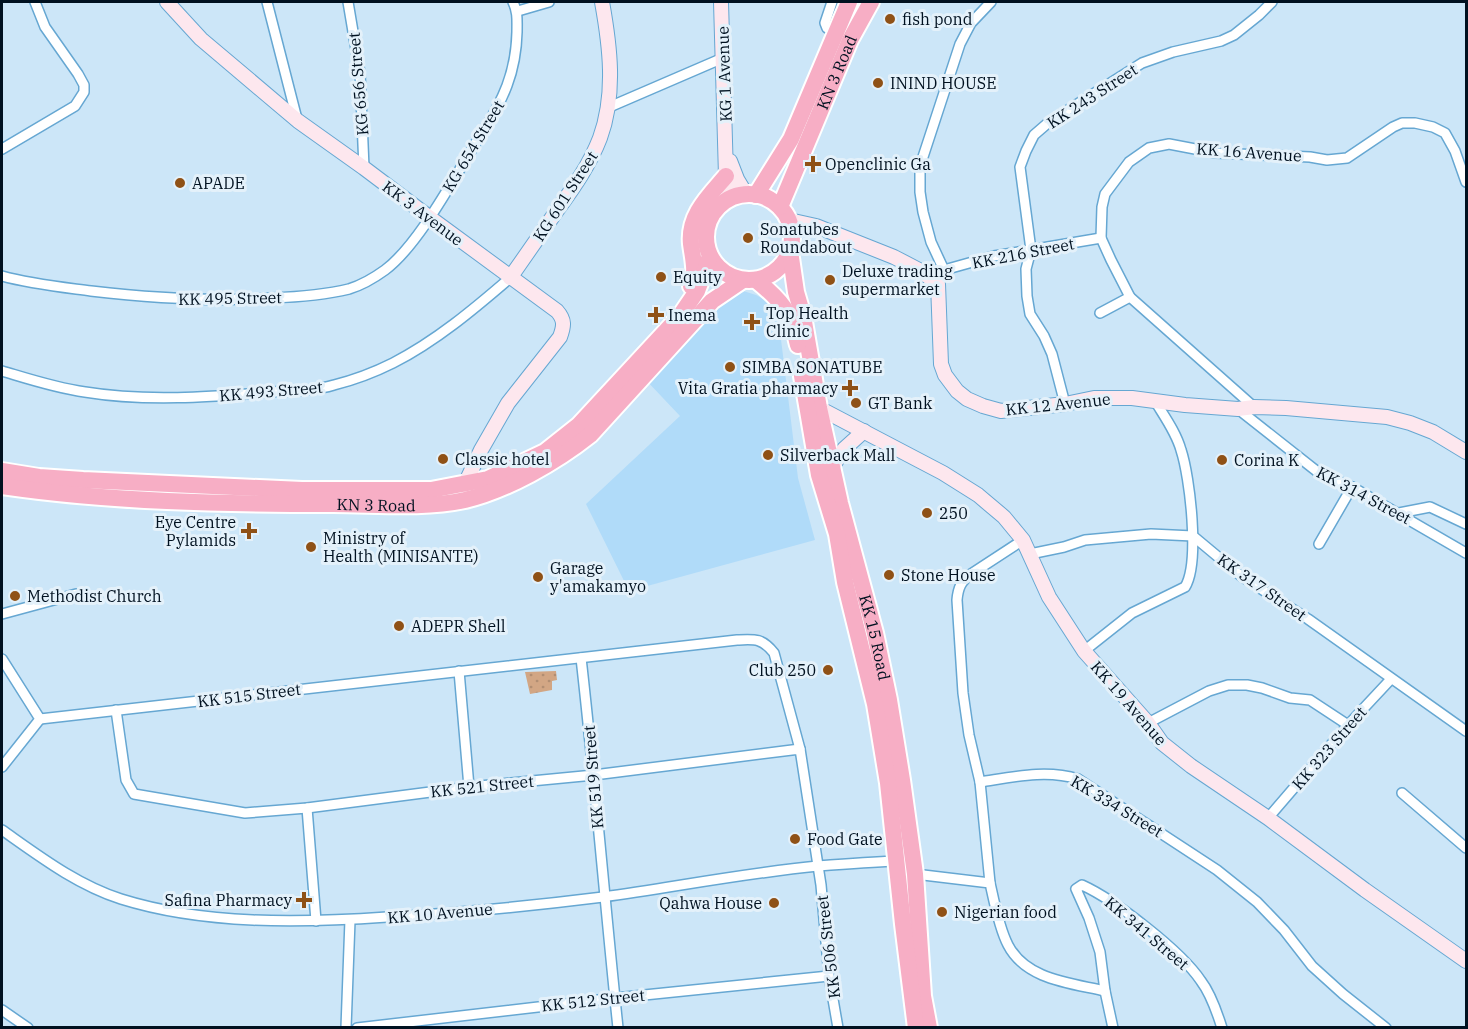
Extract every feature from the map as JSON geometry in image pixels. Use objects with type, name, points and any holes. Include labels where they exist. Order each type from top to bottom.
[{"type":"highway","name":"KN 3 Road","points":[[798,143],[835,32],[849,2]]},
{"type":"highway","name":"KN 3 Road","points":[[798,143],[871,2]]},
{"type":"highway","points":[[750,280],[730,276],[718,268],[710,256],[706,243],[707,229],[712,214],[744,196],[798,143]]},
{"type":"highway","points":[[784,214],[798,143]]},
{"type":"highway","points":[[681,322],[683,302],[692,282],[695,267],[691,241],[692,224],[698,210],[726,176]]},
{"type":"highway","points":[[681,322],[712,301],[750,280],[771,275],[783,265],[790,251],[793,236],[784,214],[769,199],[744,196]]},
{"type":"highway","name":"KK 15 Road","points":[[790,251],[819,408],[840,503],[875,633],[889,700],[915,874],[923,996],[929,1028]]},
{"type":"highway","points":[[681,322],[697,291],[710,256]]},
{"type":"highway","name":"KK 15 Road","points":[[750,280],[782,302],[792,321],[819,475],[837,534],[845,582],[875,704],[888,783],[916,1028]]},
{"type":"highway","name":"KN 3 Road","points":[[2,471],[39,477],[104,481],[302,490],[431,490],[464,493],[488,479],[545,453],[579,425],[681,322]]},
{"type":"highway","name":"KN 3 Road","points":[[2,486],[126,499],[386,506],[510,484],[571,450],[590,435],[681,322]]},
{"type":"street","points":[[2,149],[75,106],[84,93],[84,85],[45,27],[35,2]]},
{"type":"street","name":"KK 3 Avenue","points":[[167,2],[201,39],[298,121],[510,278],[557,310],[563,317],[564,326],[560,337],[508,403],[481,450],[464,493]]},
{"type":"street","points":[[267,2],[298,121]]},
{"type":"street","name":"KG 656 Street","points":[[348,2],[360,73],[364,168]]},
{"type":"street","points":[[513,2],[518,11],[549,2]]},
{"type":"street","name":"KG 601 Street","points":[[510,278],[592,158],[601,135],[611,73],[609,41],[602,2]]},
{"type":"street","name":"KG 1 Avenue","points":[[721,2],[727,147],[726,176],[744,196]]},
{"type":"street","points":[[832,2],[825,23],[826,28],[850,40]]},
{"type":"street","points":[[784,214],[894,257],[919,270],[938,284],[944,270],[923,212],[920,165],[960,44],[971,23],[991,2]]},
{"type":"street","name":"KK 243 Street","points":[[1065,404],[1052,354],[1030,314],[1026,269],[1031,250],[1020,167],[1034,135],[1049,122],[1142,63],[1173,52],[1221,41],[1234,35],[1272,2]]},
{"type":"street","name":"KG 654 Street","points":[[429,218],[498,108],[509,84],[516,55],[518,11]]},
{"type":"street","points":[[607,108],[723,58]]},
{"type":"street","name":"KK 16 Avenue","points":[[1254,407],[1130,297],[1101,238],[1102,207],[1105,194],[1129,162],[1149,148],[1169,144],[1216,153],[1347,158],[1393,127],[1409,123],[1433,127],[1445,133],[1467,182]]},
{"type":"street","name":"KG 1 Avenue","points":[[727,147],[744,196]]},
{"type":"street","points":[[1455,151],[1467,160]]},
{"type":"street","name":"KK 495 Street","points":[[2,276],[44,285],[152,298],[242,300],[330,292],[350,289],[367,282],[385,270],[398,259],[429,218]]},
{"type":"street","name":"KK 216 Street","points":[[944,270],[994,255],[1101,238]]},
{"type":"street","name":"KK 493 Street","points":[[2,371],[48,385],[122,396],[175,398],[225,396],[319,388],[358,378],[393,363],[443,332],[510,278]]},
{"type":"street","name":"KK 12 Avenue","points":[[938,284],[941,364],[945,375],[957,392],[983,406],[1000,411],[1065,404],[1094,398],[1132,398],[1238,409],[1254,407],[1387,417],[1433,432],[1467,452]]},
{"type":"street","points":[[1100,313],[1130,297]]},
{"type":"street","points":[[1084,651],[1132,613],[1185,587],[1189,580],[1193,536],[1185,465],[1180,447],[1155,401]]},
{"type":"street","name":"KK 19 Avenue","points":[[819,408],[943,473],[978,495],[1005,517],[1023,540],[1049,597],[1084,651],[1148,723],[1162,743],[1467,961]]},
{"type":"street","name":"KK 314 Street","points":[[1238,409],[1319,473],[1352,487],[1467,553]]},
{"type":"street","points":[[833,466],[844,449],[864,431]]},
{"type":"street","points":[[481,450],[488,479]]},
{"type":"street","points":[[1319,544],[1352,487]]},
{"type":"street","points":[[1400,513],[1430,507],[1467,524]]},
{"type":"street","points":[[1030,554],[1096,539],[1151,534],[1193,536]]},
{"type":"street","name":"KK 317 Street","points":[[1193,536],[1241,576],[1308,619],[1467,731]]},
{"type":"street","points":[[1023,540],[963,580],[958,589],[963,693],[969,735],[980,782],[990,883],[1008,945],[1018,959],[1031,970],[1044,976],[1105,991],[1113,1028]]},
{"type":"street","points":[[2,614],[76,594]]},
{"type":"street","name":"KK 515 Street","points":[[40,720],[758,639],[767,644],[774,653],[800,749]]},
{"type":"street","name":"KK 519 Street","points":[[581,658],[594,775],[603,897],[618,1028]]},
{"type":"street","points":[[2,659],[40,720],[2,767]]},
{"type":"street","points":[[459,671],[469,787]]},
{"type":"street","name":"KK 323 Street","points":[[1268,819],[1348,725],[1391,679]]},
{"type":"street","points":[[1148,723],[1209,691],[1228,685],[1247,685],[1290,698],[1310,700],[1348,725]]},
{"type":"street","name":"KK 521 Street","points":[[116,710],[126,780],[134,794],[225,812],[244,813],[307,808],[800,749]]},
{"type":"street","points":[[800,749],[817,866]]},
{"type":"street","name":"KK 334 Street","points":[[980,782],[1056,773],[1078,778],[1218,870],[1284,930],[1312,966],[1386,1028]]},
{"type":"street","points":[[1402,793],[1467,848]]},
{"type":"street","points":[[307,808],[316,921]]},
{"type":"street","name":"KK 10 Avenue","points":[[2,830],[55,866],[98,890],[166,911],[249,920],[316,921],[417,916],[603,897],[817,866],[896,861]]},
{"type":"street","name":"KK 506 Street","points":[[817,866],[829,976],[838,1028]]},
{"type":"street","points":[[915,874],[990,883]]},
{"type":"street","name":"KK 341 Street","points":[[1105,991],[1100,952],[1089,918],[1076,889],[1082,885],[1114,903],[1180,956],[1202,981],[1215,1006],[1222,1028]]},
{"type":"street","points":[[346,1028],[350,920]]},
{"type":"street","name":"KK 512 Street","points":[[357,1028],[829,976]]},
{"type":"street","points":[[2,1010],[28,1028]]},
{"type":"shaded area","points":[[737,289],[771,303],[778,315],[798,478],[815,540],[629,591],[586,504],[680,416],[644,378],[701,313]]},
{"type":"shaded area","points":[[556,671],[557,680],[552,681],[552,690],[530,694],[525,672]]},
{"type":"place","name":"fish pond","points":[[890,19]]},
{"type":"place","name":"ININD HOUSE","points":[[878,83]]},
{"type":"place","name":"Openclinic Ga","points":[[813,164]]},
{"type":"place","name":"APADE","points":[[180,183]]},
{"type":"place","name":"Sonatubes Roundabout","points":[[748,238]]},
{"type":"place","name":"Equity","points":[[661,277]]},
{"type":"place","name":"Deluxe trading supermarket","points":[[830,280]]},
{"type":"place","name":"Inema","points":[[656,315]]},
{"type":"place","name":"Top Health Clinic","points":[[752,322]]},
{"type":"place","name":"SIMBA SONATUBE","points":[[730,367]]},
{"type":"place","name":"Vita Gratia pharmacy","points":[[850,388]]},
{"type":"place","name":"GT Bank","points":[[856,403]]},
{"type":"place","name":"Silverback Mall","points":[[768,455]]},
{"type":"place","name":"Classic hotel","points":[[443,459]]},
{"type":"place","name":"Corina K","points":[[1222,460]]},
{"type":"place","name":"250","points":[[927,513]]},
{"type":"place","name":"Eye Centre Pylamids","points":[[249,531]]},
{"type":"place","name":"Ministry of Health (MINISANTE)","points":[[311,547]]},
{"type":"place","name":"Stone House","points":[[889,575]]},
{"type":"place","name":"Garage y'amakamyo","points":[[538,577]]},
{"type":"place","name":"Methodist Church","points":[[15,596]]},
{"type":"place","name":"ADEPR Shell","points":[[399,626]]},
{"type":"place","name":"Club 250","points":[[828,670]]},
{"type":"place","name":"Food Gate","points":[[795,839]]},
{"type":"place","name":"Safina Pharmacy","points":[[304,900]]},
{"type":"place","name":"Qahwa House","points":[[774,903]]},
{"type":"place","name":"Nigerian food","points":[[942,912]]}]
